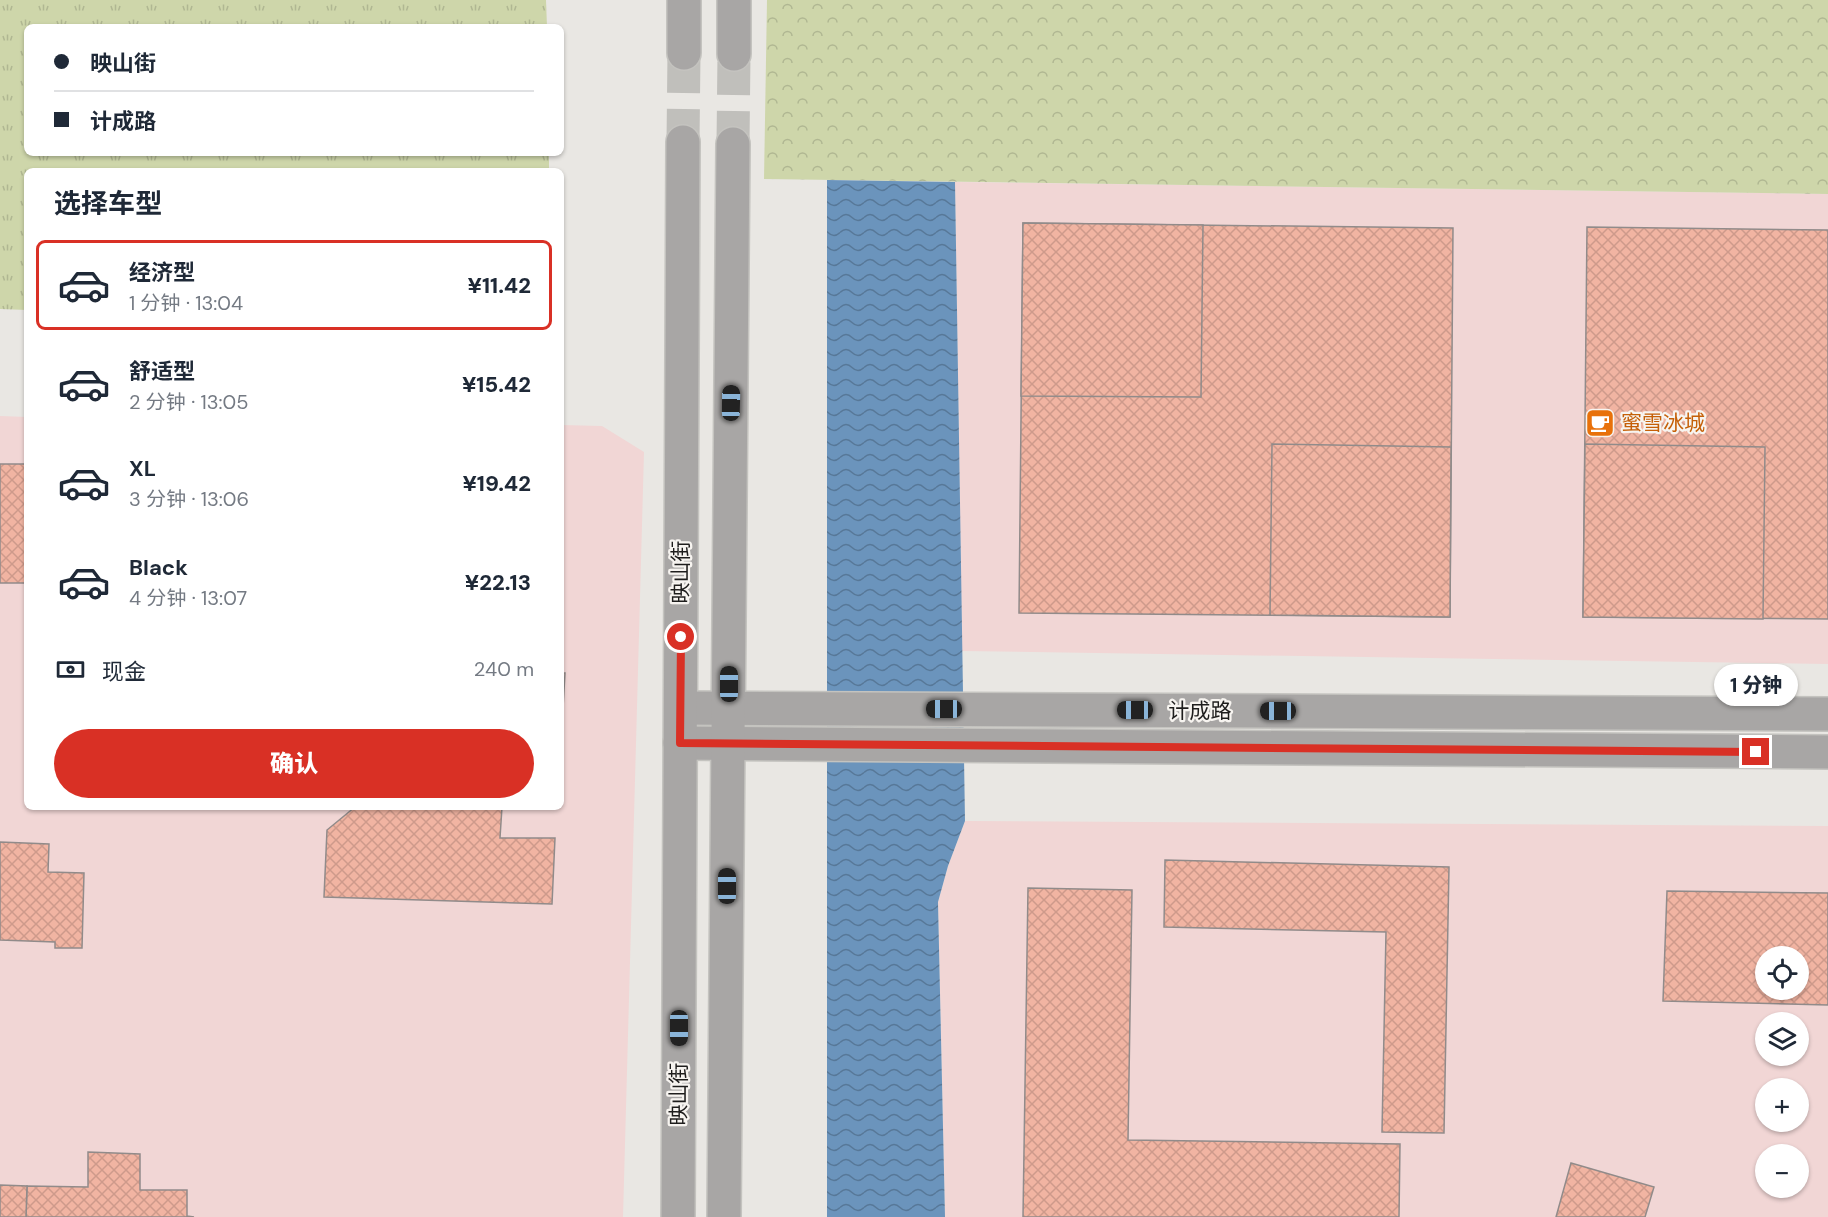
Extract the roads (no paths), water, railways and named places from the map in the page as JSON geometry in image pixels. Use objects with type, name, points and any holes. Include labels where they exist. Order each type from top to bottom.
[{"type":"street","points":[[684,0],[684,52]]},
{"type":"street","points":[[734,0],[734,54]]},
{"type":"street","name":"映山街","points":[[678,1217],[683,142]]},
{"type":"street","points":[[724,1217],[733,144]]},
{"type":"street","name":"计成路","points":[[681,708],[1828,714]]},
{"type":"street","name":"计成路","points":[[680,743],[1828,752]]},
{"type":"water","points":[[827,180],[955,182],[965,821],[948,866],[938,902],[945,1217],[827,1217]]},
{"type":"tunnel","points":[[683,142],[684,53]]},
{"type":"tunnel","points":[[733,144],[734,54]]},
{"type":"place","name":"蜜雪冰城","points":[[1600,423]]}]
